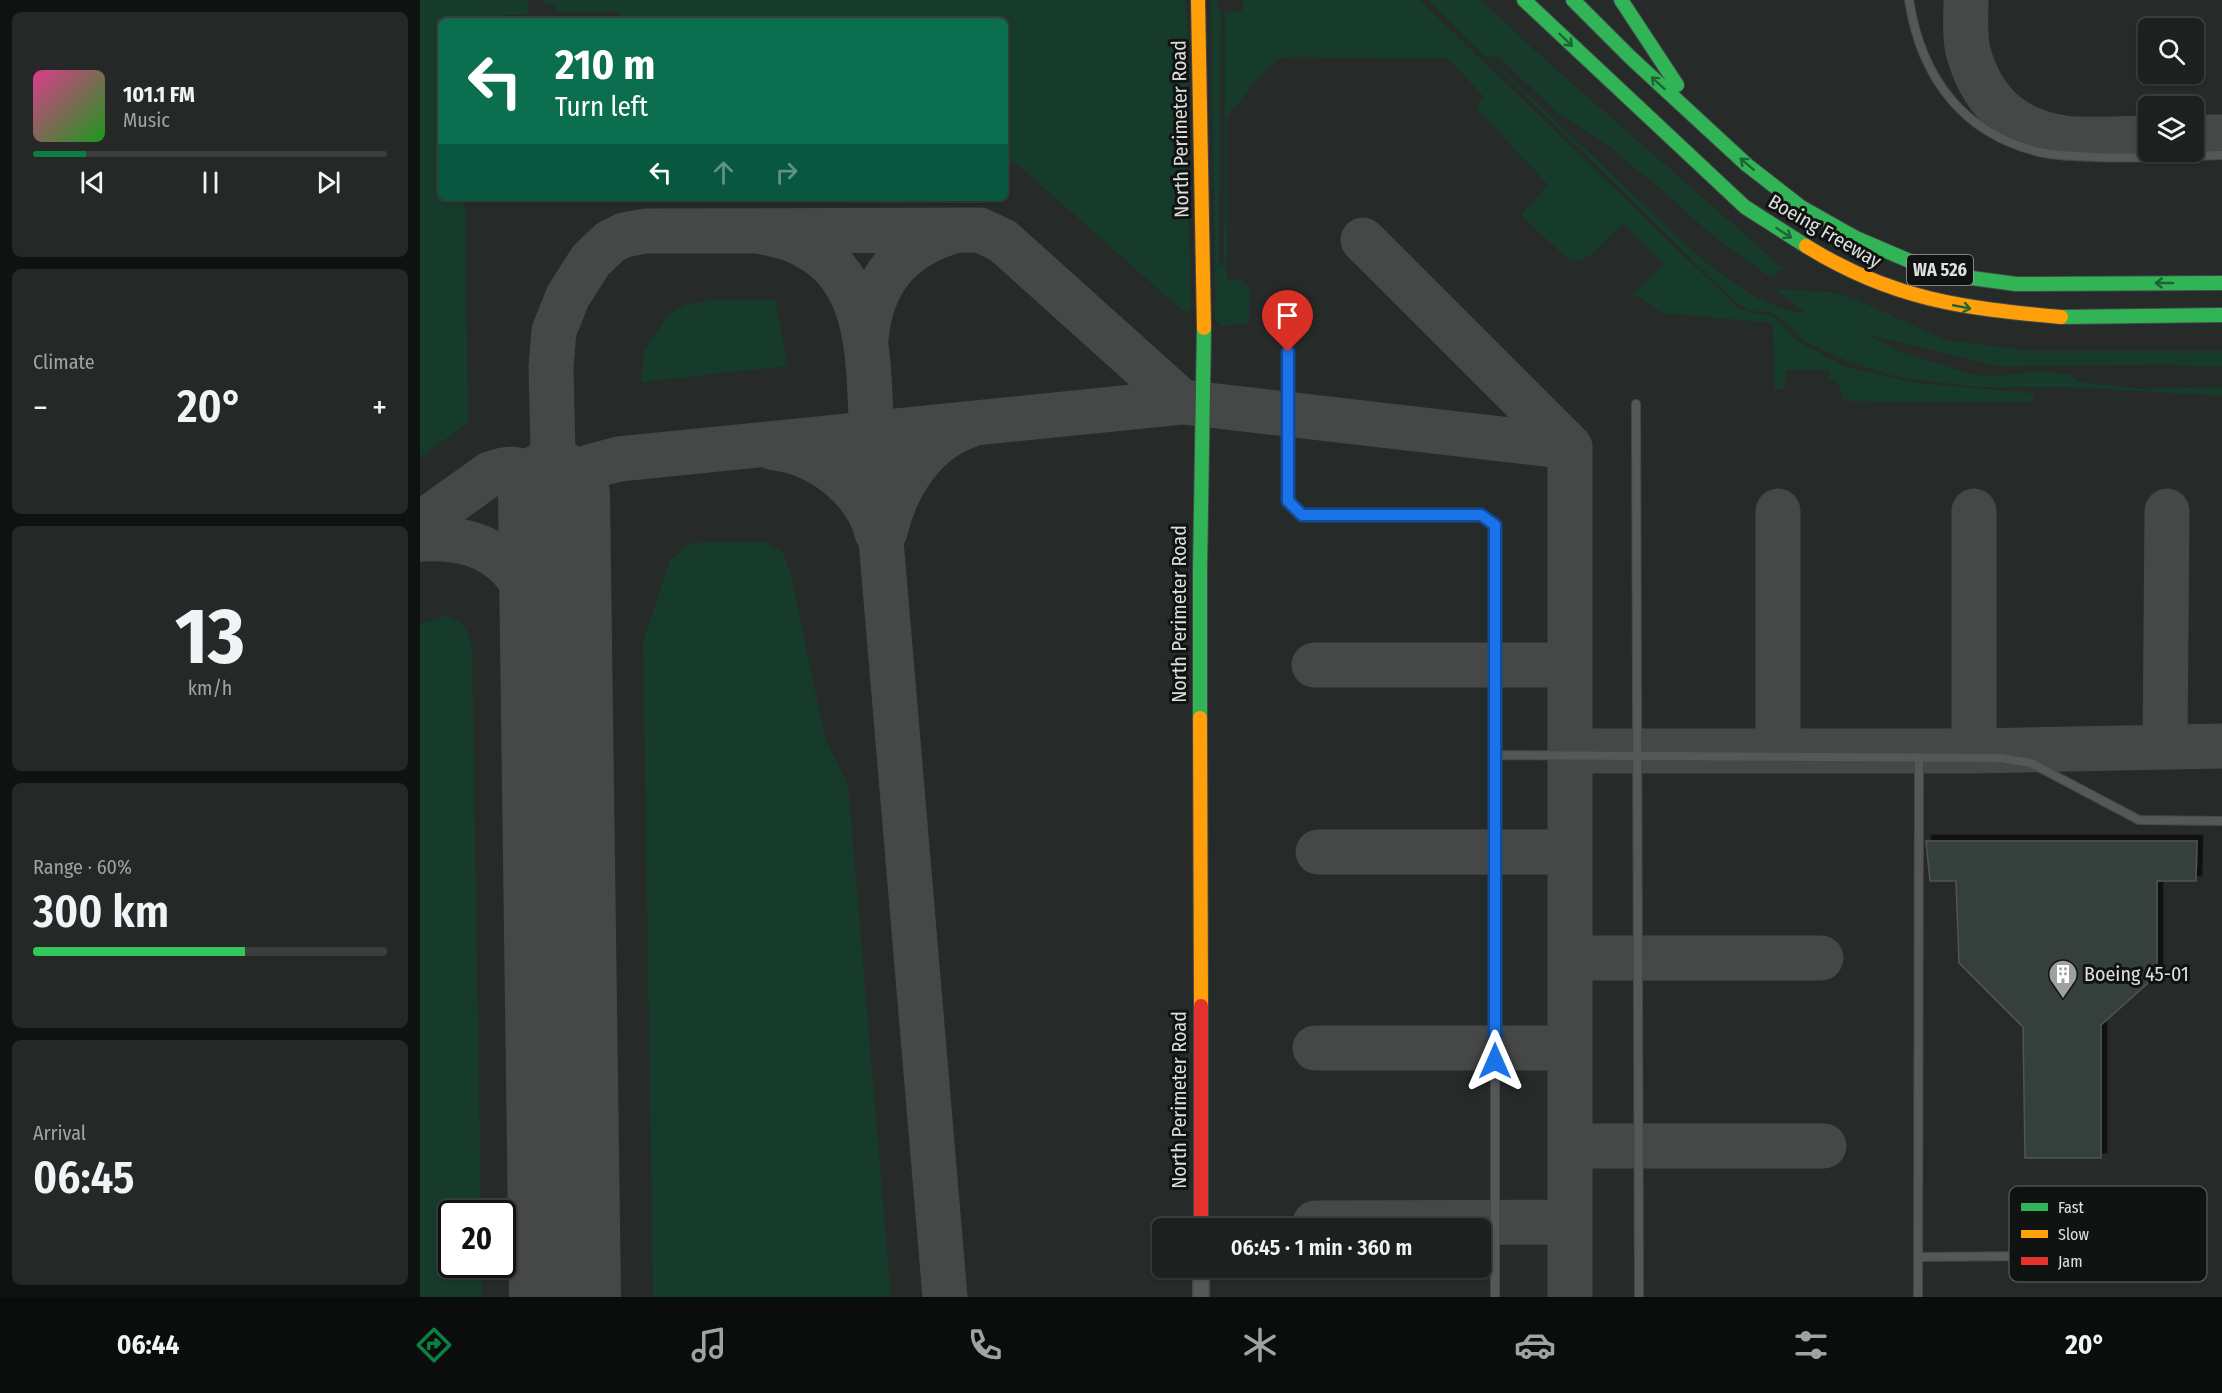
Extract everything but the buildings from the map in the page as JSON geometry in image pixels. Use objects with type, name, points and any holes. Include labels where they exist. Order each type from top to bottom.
[{"type":"main road","name":"North Perimeter Road","points":[[1198,0],[1204,325],[1200,570],[1201,1218]]},
{"type":"main road","name":"Boeing Freeway","points":[[1524,0],[1745,207],[1839,266],[1882,285],[1938,302],[1982,310],[2067,318],[2222,317]]},
{"type":"main road","name":"Boeing Freeway","points":[[1573,0],[1630,57],[1747,165],[1801,207],[1856,238],[1912,262],[1964,277],[2016,284],[2222,283]]},
{"type":"main road","points":[[1621,0],[1702,122]]},
{"type":"street","points":[[1201,1278],[1201,1297]]},
{"type":"lane","points":[[1909,0],[1915,35],[1941,88],[1957,106],[1994,135],[2019,146],[2045,153],[2076,156],[2114,158],[2222,155]]},
{"type":"lane","points":[[1288,352],[1288,501],[1302,515],[1481,515],[1495,525],[1495,1297]]},
{"type":"lane","points":[[1636,404],[1639,1297]]},
{"type":"lane","points":[[1495,755],[2001,758],[2031,763],[2139,820],[2222,821]]},
{"type":"lane","points":[[1918,1297],[1919,757]]},
{"type":"lane","points":[[1918,1257],[2009,1256]]},
{"type":"green space","points":[[420,0],[528,0],[529,14],[438,18],[438,201],[465,201],[468,423],[420,457]]},
{"type":"green space","points":[[543,0],[1186,0],[1191,310],[1186,312],[1176,305],[1016,163],[1008,162],[1008,18],[620,18],[619,12],[556,12],[554,5],[543,4]]},
{"type":"green space","points":[[1211,0],[1217,0],[1217,9],[1221,9],[1219,265],[1227,266],[1227,280],[1243,280],[1243,285],[1250,286],[1249,320],[1246,324],[1221,326],[1215,320]]},
{"type":"green space","points":[[1243,0],[1420,0],[1738,308],[1769,315],[1778,320],[1797,341],[1846,367],[1916,383],[2033,393],[2033,402],[1844,401],[1837,381],[1829,380],[1829,370],[1785,370],[1785,389],[1774,389],[1773,323],[1663,313],[1634,294],[1663,264],[1623,224],[1591,255],[1578,261],[1560,252],[1524,218],[1523,212],[1548,185],[1476,107],[1484,97],[1447,58],[1290,57],[1279,59],[1254,83],[1227,117],[1227,262],[1224,264],[1225,12],[1242,11]]},
{"type":"green space","points":[[1428,0],[1481,0],[1542,57],[1784,269],[1770,277],[1712,235],[1605,143],[1560,115],[1499,57],[1488,57],[1696,254],[1733,283],[1762,300],[1791,311],[1806,313],[1775,289],[1832,292],[1859,301],[1945,340],[2030,351],[2222,351],[2222,367],[1998,366],[1869,335],[1903,353],[1975,375],[1999,376],[2036,371],[2069,374],[2080,382],[2142,389],[2222,387],[2222,396],[2068,387],[1979,387],[1902,378],[1852,363],[1802,340],[1784,321],[1769,312],[1750,311],[1734,301]]},
{"type":"green space","points":[[712,300],[775,300],[788,366],[641,382],[644,350],[670,313],[686,305]]},
{"type":"green space","points":[[765,542],[782,552],[790,570],[825,738],[848,785],[891,1297],[653,1297],[643,642],[670,560],[691,543]]},
{"type":"green space","points":[[445,616],[457,620],[469,636],[472,647],[481,1200],[438,1200],[438,1278],[481,1278],[482,1297],[420,1297],[420,624]]},
{"type":"taxiway","points":[[1966,0],[1967,48],[1975,72],[1993,101],[2016,122],[2031,129],[2065,138],[2138,138]]},
{"type":"taxiway","points":[[2204,137],[2222,137]]},
{"type":"taxiway","points":[[554,496],[551,367],[554,331],[568,296],[591,260],[610,242],[624,235],[645,231],[980,230],[1003,241],[1182,402]]},
{"type":"taxiway","points":[[759,231],[791,239],[818,254],[838,273],[852,295],[861,321],[866,348],[945,1297]]},
{"type":"taxiway","points":[[866,339],[874,301],[891,270],[903,257],[918,247],[954,231]]},
{"type":"taxiway","points":[[1363,240],[1570,447]]},
{"type":"taxiway","points":[[554,496],[570,478],[592,466],[619,459],[1182,402],[1570,447],[1570,1297]]},
{"type":"taxiway","points":[[885,532],[896,499],[913,468],[937,443],[968,426]]},
{"type":"taxiway","points":[[774,448],[808,457],[838,476],[863,501],[877,533]]},
{"type":"taxiway","points":[[420,524],[490,474],[503,470],[518,470],[536,475],[543,488],[554,496]]},
{"type":"taxiway","points":[[1778,511],[1778,751]]},
{"type":"taxiway","points":[[1974,511],[1974,751]]},
{"type":"taxiway","points":[[2165,746],[2167,511]]},
{"type":"taxiway","points":[[420,539],[450,540],[474,545],[494,554],[523,584],[556,653]]},
{"type":"taxiway","points":[[1314,665],[1570,665]]},
{"type":"taxiway","points":[[1570,751],[1974,751],[2222,746]]},
{"type":"taxiway","points":[[1318,852],[1570,852]]},
{"type":"taxiway","points":[[1570,958],[1821,958]]},
{"type":"taxiway","points":[[1315,1048],[1568,1048]]},
{"type":"taxiway","points":[[1570,1146],[1824,1146]]},
{"type":"taxiway","points":[[1491,1222],[1570,1222]]},
{"type":"runway","points":[[554,496],[565,1297]]},
{"type":"traffic: fast","points":[[1524,0],[1745,207],[1806,246]]},
{"type":"traffic: fast","points":[[1573,0],[1630,57],[1747,165],[1801,207],[1856,238],[1912,262],[1964,277],[2016,284],[2222,283]]},
{"type":"traffic: fast","points":[[1621,0],[1677,85]]},
{"type":"traffic: fast","points":[[2061,317],[2222,315]]},
{"type":"traffic: fast","points":[[1200,718],[1204,328]]},
{"type":"traffic: slow","points":[[1198,0],[1204,328]]},
{"type":"traffic: slow","points":[[1806,246],[1869,279],[1899,290],[1960,305],[2061,317]]},
{"type":"traffic: slow","points":[[1200,718],[1201,1006]]},
{"type":"traffic: jam","points":[[1201,1006],[1201,1218]]},
{"type":"place","name":"Boeing 45-01","points":[[2063,1000]]},
{"type":"route","points":[[1288,352],[1288,501],[1302,515],[1481,515],[1495,525],[1495,1061]]}]
